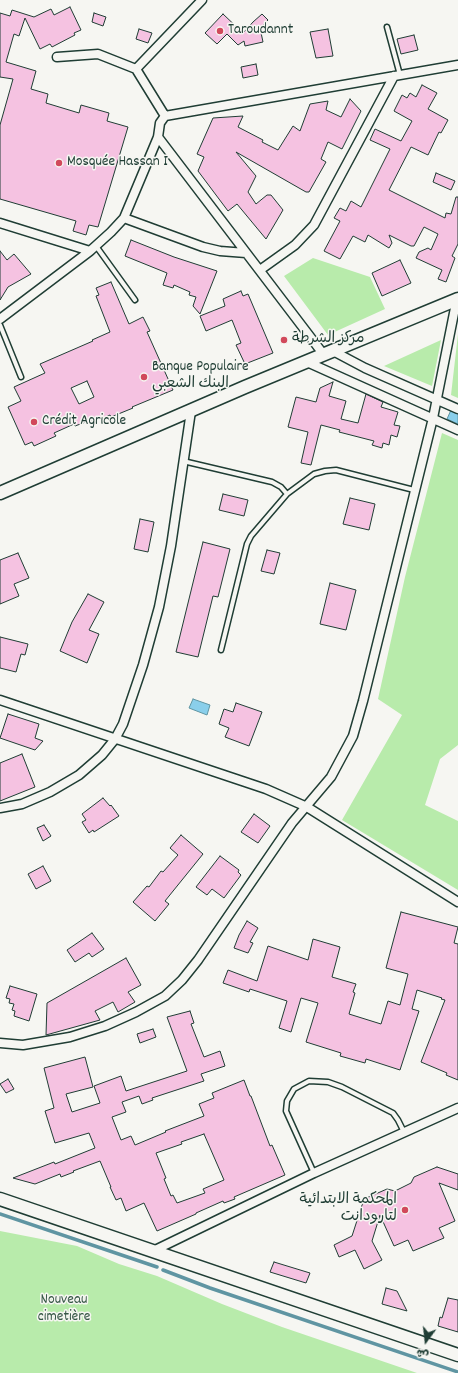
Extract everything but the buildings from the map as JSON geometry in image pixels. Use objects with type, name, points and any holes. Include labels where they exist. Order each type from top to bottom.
[{"type":"main road","points":[[0,493],[245,387],[457,298]]},
{"type":"main road","points":[[0,1199],[458,1355]]},
{"type":"street","points":[[136,69],[202,0]]},
{"type":"street","points":[[57,57],[98,54],[136,69],[165,116]]},
{"type":"street","points":[[0,320],[93,248],[124,218],[158,137],[160,123],[165,116],[458,65]]},
{"type":"street","points":[[260,270],[295,245],[314,224],[397,76]]},
{"type":"street","points":[[158,137],[246,253],[329,353],[458,409]]},
{"type":"street","points":[[124,218],[203,247],[220,251],[246,253]]},
{"type":"street","points":[[0,223],[93,248]]},
{"type":"street","points":[[0,1043],[23,1045],[70,1037],[105,1026],[136,1012],[165,996],[182,980],[198,960],[284,834],[331,777],[353,736],[363,701],[433,418],[457,298]]},
{"type":"street","points":[[307,362],[458,430]]},
{"type":"street","points":[[0,808],[22,804],[50,792],[73,778],[102,755],[115,739],[123,724],[143,665],[159,607],[171,546],[191,411]]},
{"type":"street","points":[[0,700],[266,789],[307,807],[458,902]]},
{"type":"street","points":[[153,1252],[314,1173],[458,1108]]},
{"type":"lane","points":[[387,27],[397,76]]},
{"type":"lane","points":[[93,248],[135,300]]},
{"type":"lane","points":[[0,325],[21,377]]},
{"type":"lane","points":[[183,461],[272,482],[281,487],[287,494]]},
{"type":"lane","points":[[221,650],[247,544],[251,536],[287,494],[314,474],[336,470],[414,490]]},
{"type":"lane","points":[[314,1173],[286,1111],[287,1101],[294,1089],[309,1081],[328,1082],[342,1087],[393,1113],[404,1133]]},
{"type":"green space","points":[[313,258],[370,277],[385,309],[328,335],[284,276]]},
{"type":"green space","points":[[458,334],[458,398],[451,395]]},
{"type":"green space","points":[[441,340],[432,386],[384,366]]},
{"type":"green space","points":[[442,433],[458,440],[458,745],[440,759],[425,805],[458,821],[458,890],[342,820],[402,715],[378,699],[405,577]]},
{"type":"green space","name":"Nouveau cimetière","points":[[0,1231],[77,1246],[119,1264],[157,1276],[222,1304],[282,1327],[417,1373],[0,1373]]},
{"type":"water","points":[[451,410],[458,414],[458,424],[447,419]]},
{"type":"water","points":[[193,699],[210,705],[207,715],[189,708]]},
{"type":"waterway","points":[[0,1214],[157,1267]]},
{"type":"waterway","points":[[163,1270],[210,1288],[458,1372]]},
{"type":"place","name":"Taroudannt","points":[[220,31]]},
{"type":"place","name":"Mosquée Hassan I","points":[[59,163]]},
{"type":"place","name":"مركز الشرطة","points":[[284,340]]},
{"type":"place","name":"Banque Populaire البنك الشعبي","points":[[144,377]]},
{"type":"place","name":"Crédit Agricole","points":[[34,422]]},
{"type":"place","name":"المحكمة الابتدائية لتارودانت","points":[[405,1210]]}]
